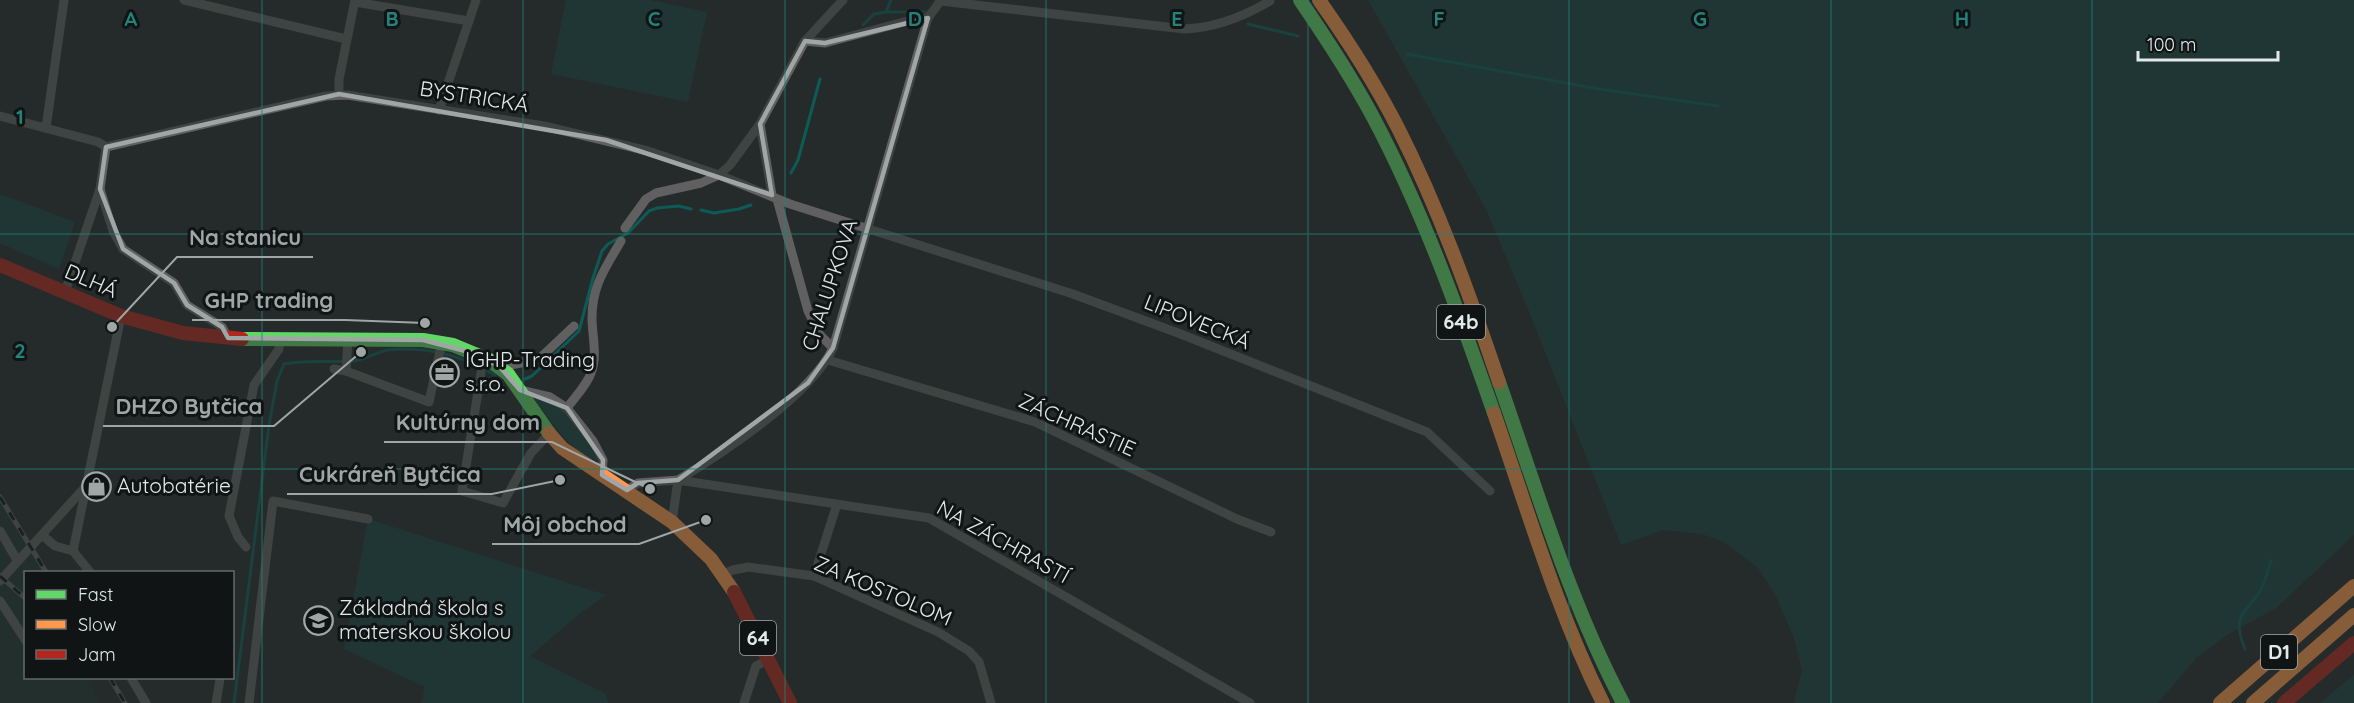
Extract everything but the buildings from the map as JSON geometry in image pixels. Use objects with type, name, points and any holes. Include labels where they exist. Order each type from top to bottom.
[{"type":"main road","name":"64b","points":[[1300,0],[1355,83],[1390,147],[1414,202],[1449,288],[1572,637],[1603,703]]},
{"type":"main road","name":"64b","points":[[1319,0],[1345,38],[1386,107],[1426,190],[1463,284],[1587,627],[1623,703]]},
{"type":"main road","name":"DLHÁ","points":[[0,265],[121,316],[170,330],[228,338],[279,340],[390,338],[477,354],[500,367],[520,390],[549,434],[562,448],[672,522],[699,546],[723,574]]},
{"type":"main road","name":"64","points":[[723,574],[739,599],[790,703]]},
{"type":"main road","name":"D1","points":[[2220,703],[2354,586]]},
{"type":"main road","name":"D1","points":[[2253,703],[2354,615]]},
{"type":"main road","points":[[2284,703],[2354,643]]},
{"type":"street","points":[[46,128],[64,0]]},
{"type":"street","points":[[184,0],[346,39]]},
{"type":"street","points":[[439,110],[476,0]]},
{"type":"street","points":[[625,228],[646,199],[656,193],[701,183],[719,175],[730,165],[760,124],[805,41],[843,0]]},
{"type":"street","points":[[941,0],[1184,29],[1220,24],[1245,15],[1270,1]]},
{"type":"street","name":"CHALUPKOVA","points":[[678,480],[790,399],[828,360],[928,18],[941,0]]},
{"type":"street","points":[[339,94],[339,79],[355,1],[469,21]]},
{"type":"street","points":[[805,41],[825,43],[915,19],[928,18]]},
{"type":"street","name":"BYSTRICKÁ","points":[[106,147],[339,94],[544,126],[606,140],[648,151],[719,175],[774,197],[868,229]]},
{"type":"street","points":[[0,116],[98,142],[106,147],[100,189],[64,292]]},
{"type":"street","points":[[760,124],[774,197],[808,311],[820,334],[833,348]]},
{"type":"street","points":[[100,189],[113,231],[123,249],[174,283],[187,305],[222,327],[228,338]]},
{"type":"street","name":"LIPOVECKÁ","points":[[868,229],[1095,302],[1427,432],[1490,491]]},
{"type":"street","points":[[567,408],[591,375],[593,364],[592,307],[596,287],[606,263],[621,241]]},
{"type":"street","points":[[73,551],[121,316]]},
{"type":"street","points":[[500,367],[538,360],[574,326]]},
{"type":"street","points":[[347,364],[348,339]]},
{"type":"street","points":[[246,547],[237,537],[229,516],[254,385],[279,349],[279,340]]},
{"type":"street","points":[[334,369],[347,364],[429,402],[441,349]]},
{"type":"street","name":"ZÁCHRASTIE","points":[[828,360],[1035,422],[1237,519],[1271,532]]},
{"type":"street","points":[[481,374],[462,490],[503,503],[531,453],[549,434]]},
{"type":"street","points":[[520,390],[550,397],[567,408],[603,460],[602,475]]},
{"type":"street","points":[[672,522],[678,480]]},
{"type":"street","name":"NA ZÁCHRASTÍ","points":[[627,490],[638,483],[678,480],[929,518],[1250,703]]},
{"type":"street","points":[[0,581],[87,484]]},
{"type":"street","points":[[249,703],[273,501],[368,519]]},
{"type":"street","points":[[814,576],[837,504]]},
{"type":"street","points":[[0,531],[17,560]]},
{"type":"street","points":[[42,535],[55,546],[73,551],[88,571]]},
{"type":"street","name":"ZA KOSTOLOM","points":[[723,574],[748,567],[814,576],[938,632],[969,651],[979,662],[991,703]]},
{"type":"street","points":[[0,601],[24,638]]},
{"type":"street","points":[[744,703],[756,666],[768,660]]},
{"type":"street","points":[[132,679],[146,703]]},
{"type":"street","points":[[216,703],[220,679]]},
{"type":"highlighted area","points":[[928,18],[833,348],[808,383],[678,480],[638,483],[627,490],[602,475],[603,460],[567,408],[520,390],[500,367],[477,354],[423,340],[228,338],[222,327],[187,305],[174,283],[123,249],[100,189],[106,147],[339,94],[606,140],[772,195],[760,124],[805,41],[825,43]]},
{"type":"shaded area","points":[[566,0],[650,0],[707,12],[688,102],[551,74]]},
{"type":"shaded area","points":[[1368,0],[2354,0],[2354,535],[2276,608],[2227,635],[2196,658],[2158,703],[1794,703],[1802,670],[1794,638],[1775,594],[1758,568],[1724,542],[1702,534],[1663,530],[1621,545],[1486,209]]},
{"type":"shaded area","points":[[0,194],[75,222],[59,269],[0,243]]},
{"type":"shaded area","points":[[532,395],[561,406],[582,429],[599,461],[589,458],[570,444]]},
{"type":"shaded area","points":[[0,499],[47,571],[24,571],[24,679],[89,679],[99,703],[0,703]]},
{"type":"shaded area","points":[[368,519],[606,595],[530,656],[606,694],[608,703],[421,703],[425,687],[344,649]]},
{"type":"shaded area","points":[[2354,675],[2354,703],[2320,703]]},
{"type":"waterway","points":[[863,25],[874,14],[886,12],[891,0]]},
{"type":"waterway","points":[[886,12],[929,12]]},
{"type":"waterway","points":[[1248,24],[1298,36]]},
{"type":"waterway","points":[[1407,54],[1599,89],[1718,106]]},
{"type":"waterway","points":[[791,173],[798,160],[820,79]]},
{"type":"waterway","points":[[701,210],[714,213],[751,205]]},
{"type":"waterway","points":[[525,379],[532,376],[579,331],[593,278],[602,251],[608,244],[628,233],[649,211],[679,206],[691,209]]},
{"type":"waterway","points":[[234,703],[269,425],[277,381],[284,364],[353,361],[384,351],[402,349],[444,354],[483,368],[495,375]]},
{"type":"waterway","points":[[2245,649],[2239,623],[2244,612],[2259,593],[2271,561]]},
{"type":"railway","points":[[0,497],[45,571]]},
{"type":"railway","points":[[0,576],[24,597]]},
{"type":"railway","points":[[111,679],[125,703]]},
{"type":"traffic: fast","points":[[1300,0],[1356,87],[1408,189],[1439,263],[1494,413]]},
{"type":"traffic: fast","points":[[242,339],[423,340],[453,345],[489,360],[508,374],[549,433]]},
{"type":"traffic: fast","points":[[1499,382],[1570,585],[1623,703]]},
{"type":"traffic: slow","points":[[1319,0],[1371,79],[1413,159],[1453,253],[1499,382]]},
{"type":"traffic: slow","points":[[1494,413],[1557,597],[1603,703]]},
{"type":"traffic: slow","points":[[549,433],[562,448],[672,522],[711,559],[734,592]]},
{"type":"traffic: slow","points":[[2220,703],[2354,586]]},
{"type":"traffic: slow","points":[[2253,703],[2354,615]]},
{"type":"traffic: jam","points":[[0,265],[121,316],[183,333],[242,339]]},
{"type":"traffic: jam","points":[[734,592],[790,703]]},
{"type":"traffic: jam","points":[[2284,703],[2354,643]]},
{"type":"place","name":"GHP trading","points":[[425,323]]},
{"type":"place","name":"Na stanicu","points":[[112,327]]},
{"type":"place","name":"DHZO Bytčica","points":[[361,352]]},
{"type":"place","name":"IGHP-Trading s.r.o.","points":[[444,372]]},
{"type":"place","name":"Cukráreň Bytčica","points":[[560,480]]},
{"type":"place","name":"Autobatérie","points":[[96,486]]},
{"type":"place","name":"Kultúrny dom","points":[[650,489]]},
{"type":"place","name":"Môj obchod","points":[[706,520]]},
{"type":"place","name":"Základná škola s materskou školou","points":[[318,620]]}]
